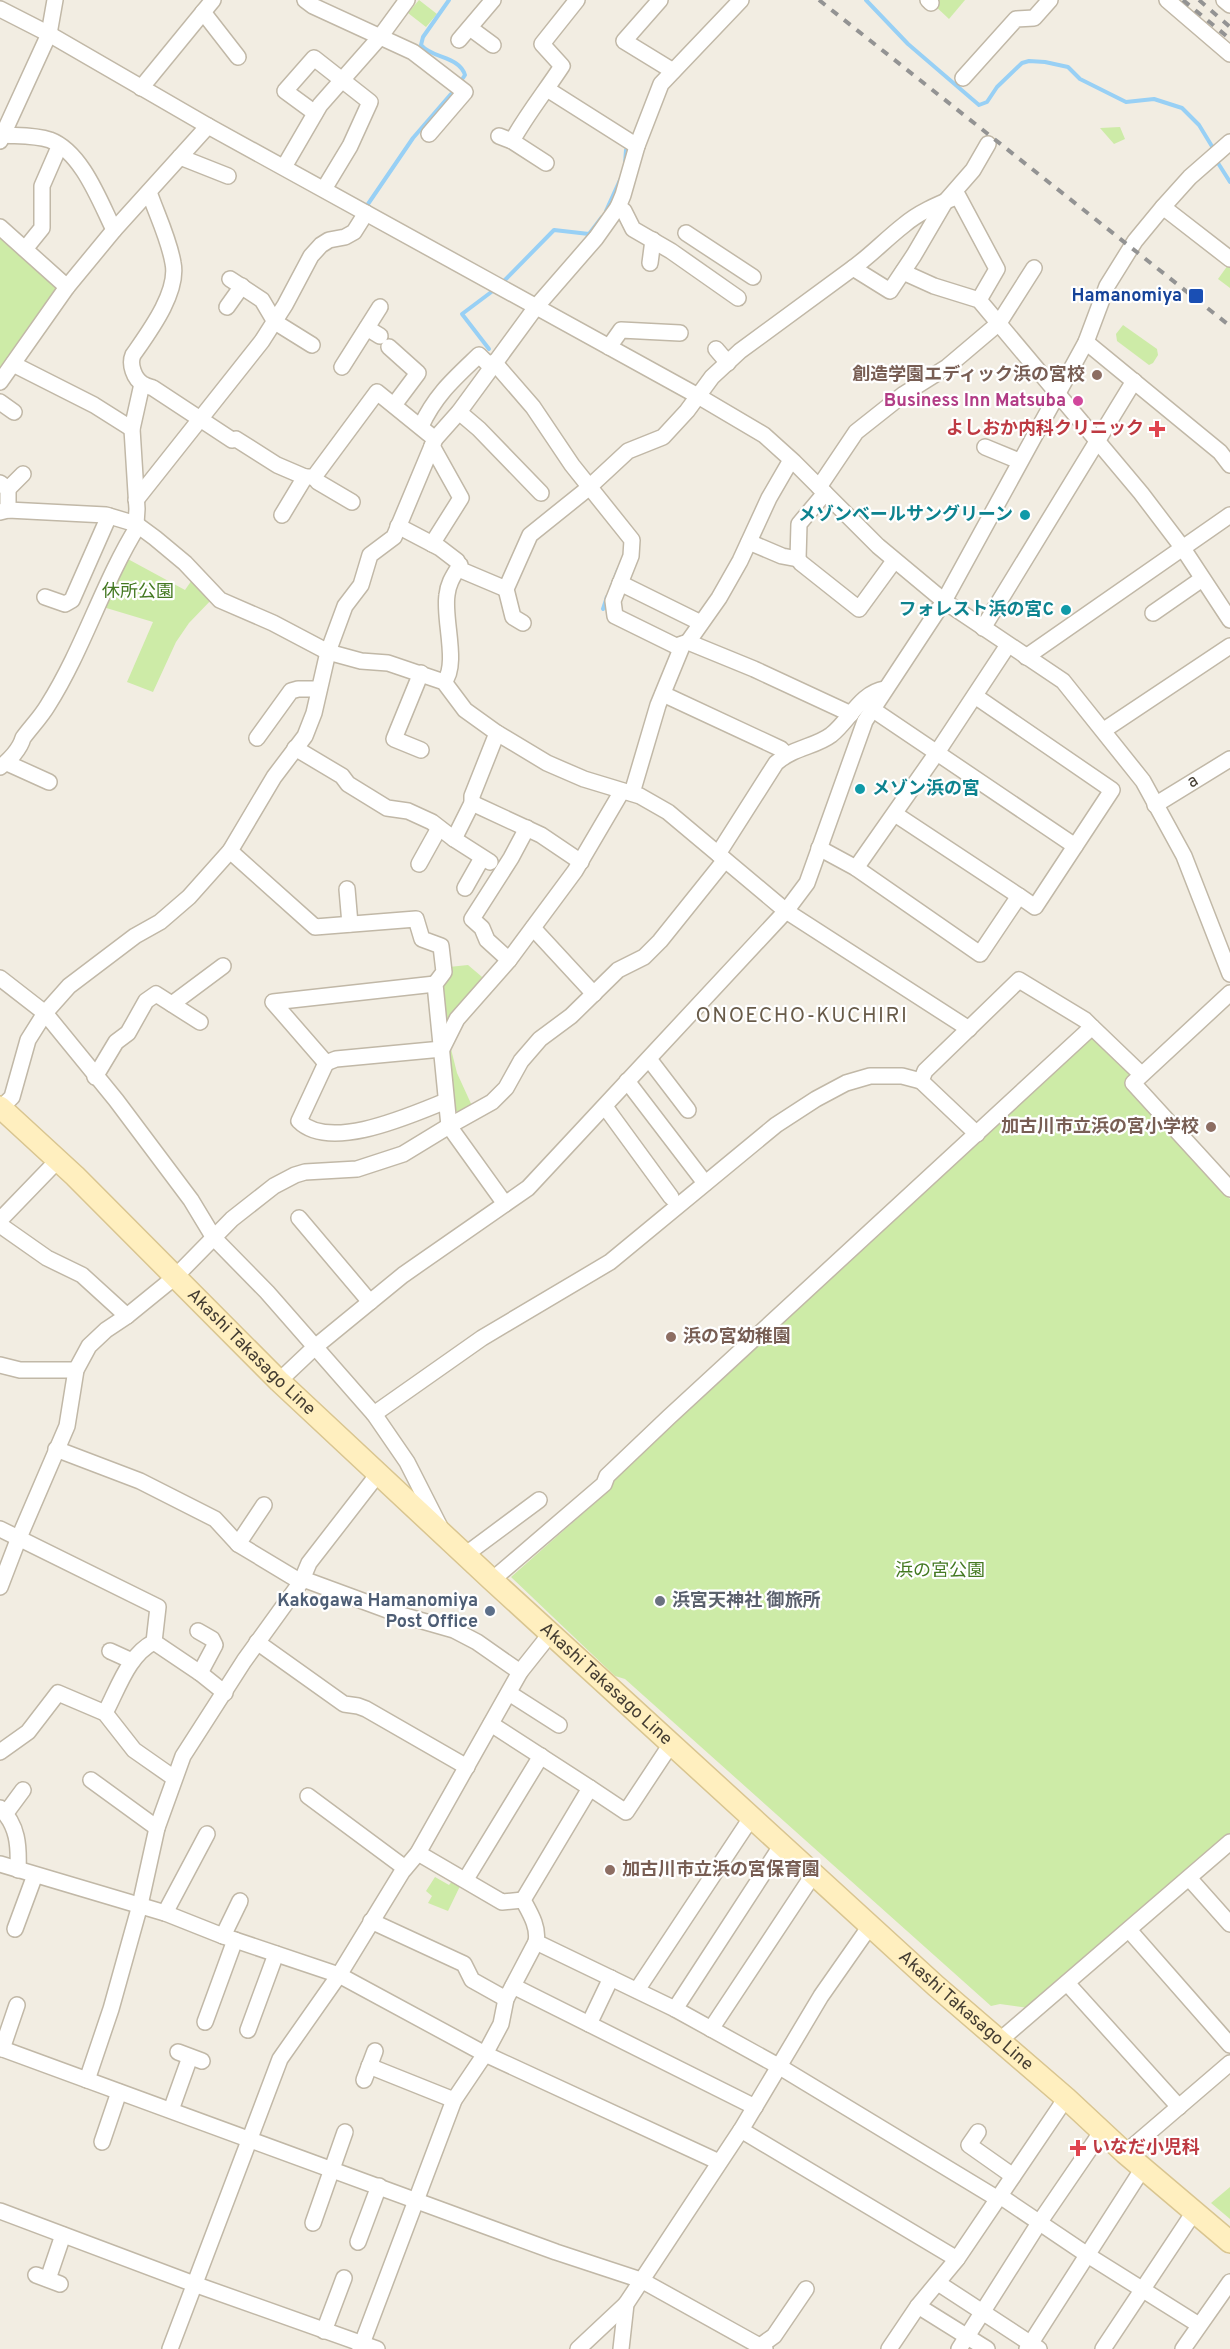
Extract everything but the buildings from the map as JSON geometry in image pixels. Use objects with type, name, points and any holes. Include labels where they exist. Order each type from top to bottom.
[{"type":"main road","name":"Akashi Takasago Line","points":[[0,1108],[58,1160],[279,1380],[492,1581],[813,1875],[1143,2169],[1230,2242]]},
{"type":"street","points":[[55,0],[49,34],[2,133],[33,136],[52,141],[79,162],[114,231]]},
{"type":"street","points":[[305,0],[313,6],[413,52],[465,92],[429,134]]},
{"type":"street","points":[[284,167],[315,113],[380,37],[407,0]]},
{"type":"street","points":[[459,40],[493,0]]},
{"type":"street","points":[[546,163],[505,138],[547,89],[562,66],[542,44],[577,0]]},
{"type":"street","points":[[660,0],[624,41],[673,71]]},
{"type":"street","points":[[0,1108],[12,1097],[28,1040],[45,1013],[69,986],[135,936],[160,922],[189,897],[231,851],[274,777],[305,736],[314,713],[328,652],[345,606],[362,585],[370,555],[393,537],[434,442],[459,412],[536,307],[596,238],[618,207],[637,146],[662,84],[741,0]]},
{"type":"street","points":[[963,78],[1016,19],[1034,18],[1050,0]]},
{"type":"street","points":[[1167,0],[1230,54]]},
{"type":"street","points":[[1224,0],[1230,5]]},
{"type":"street","points":[[141,88],[208,6],[238,57]]},
{"type":"street","points":[[0,9],[49,34],[208,126],[698,396],[764,435],[894,561],[944,601],[1063,681],[1143,781],[1184,856],[1230,974]]},
{"type":"street","points":[[470,28],[493,45]]},
{"type":"street","points":[[315,113],[285,91],[314,58],[370,102],[350,146],[324,189]]},
{"type":"street","points":[[547,89],[637,146]]},
{"type":"street","points":[[0,382],[67,287],[208,126]]},
{"type":"street","points":[[279,1380],[315,1347],[403,1275],[528,1188],[606,1108],[627,1081],[786,911],[807,883],[865,720],[944,601],[1086,342],[1107,286],[1135,241],[1162,207],[1190,177],[1230,142]]},
{"type":"street","points":[[853,268],[890,291],[945,202],[973,170],[988,144]]},
{"type":"street","points":[[25,249],[38,236],[42,228],[42,186],[59,147]]},
{"type":"street","points":[[180,157],[228,176]]},
{"type":"street","points":[[149,192],[174,265],[170,289],[159,317],[130,360],[131,367],[142,384],[153,388],[277,465],[309,477],[352,502]]},
{"type":"street","points":[[523,623],[513,617],[506,589],[531,535],[628,451],[663,436],[687,411],[712,377],[783,317],[872,254],[905,224],[958,196],[995,264],[996,273],[979,300]]},
{"type":"street","points":[[618,207],[624,211],[633,229],[738,298]]},
{"type":"street","points":[[1162,207],[1230,259]]},
{"type":"street","points":[[136,500],[199,418],[247,361],[275,322],[311,256],[329,240],[345,237],[354,232],[366,213]]},
{"type":"street","points":[[0,227],[67,287]]},
{"type":"street","points":[[686,233],[753,278]]},
{"type":"street","points":[[650,263],[652,240]]},
{"type":"street","points":[[716,283],[730,262]]},
{"type":"street","points":[[798,559],[799,524],[856,432],[904,394],[946,367],[999,324],[1034,267]]},
{"type":"street","points":[[903,272],[934,286],[979,300],[1136,485],[1182,547],[1230,620]]},
{"type":"street","points":[[226,308],[236,283],[262,300],[275,322],[312,345]]},
{"type":"street","points":[[342,367],[379,337],[380,307]]},
{"type":"street","points":[[609,347],[621,330],[680,333]]},
{"type":"street","points":[[379,337],[418,373],[394,405]]},
{"type":"street","points":[[1086,342],[1220,452],[1230,465]]},
{"type":"street","points":[[716,349],[728,363]]},
{"type":"street","points":[[421,426],[431,405],[479,355],[492,364],[533,406],[572,465],[585,490],[632,540],[632,556],[613,601],[615,616],[676,646],[686,643],[754,669],[851,714]]},
{"type":"street","points":[[13,364],[94,405],[132,429]]},
{"type":"street","points":[[982,627],[1134,381]]},
{"type":"street","points":[[49,782],[3,765],[48,705],[137,525],[132,429],[142,384]]},
{"type":"street","points":[[282,515],[376,392],[421,426],[434,442],[461,498],[432,544]]},
{"type":"street","points":[[0,402],[14,412]]},
{"type":"street","points":[[459,412],[479,429],[541,493]]},
{"type":"street","points":[[985,447],[1019,461]]},
{"type":"street","points":[[442,1049],[457,1019],[509,960],[581,862],[627,792],[663,694],[686,643],[719,598],[769,498],[791,460]]},
{"type":"street","points":[[23,474],[4,486],[4,511],[109,516],[137,525],[185,562],[220,600],[273,623],[328,652],[361,661],[388,663],[444,682],[465,710],[497,733],[565,772],[627,792],[668,812],[786,911],[969,1029]]},
{"type":"street","points":[[1026,657],[1230,515]]},
{"type":"street","points":[[45,597],[65,604],[72,600],[109,516]]},
{"type":"street","points":[[398,526],[432,544],[460,565],[461,570],[506,589]]},
{"type":"street","points":[[749,542],[798,559],[859,609],[894,561]]},
{"type":"street","points":[[444,682],[450,670],[447,594],[451,579],[460,565]]},
{"type":"street","points":[[1153,613],[1202,579]]},
{"type":"street","points":[[620,583],[701,623]]},
{"type":"street","points":[[856,868],[938,751],[1008,645]]},
{"type":"street","points":[[1104,730],[1230,646]]},
{"type":"street","points":[[421,673],[393,739],[421,750]]},
{"type":"street","points":[[257,738],[291,691],[319,689]]},
{"type":"street","points":[[0,1587],[67,1426],[76,1370],[89,1346],[106,1330],[175,1277],[253,1201],[295,1175],[357,1168],[403,1154],[492,1102],[506,1088],[521,1061],[540,1039],[571,1016],[618,970],[644,957],[660,942],[721,857],[757,790],[776,763],[786,754],[830,736],[865,698],[877,690],[885,689]]},
{"type":"street","points":[[663,694],[781,749],[786,754]]},
{"type":"street","points":[[895,814],[1035,907],[1112,790],[975,696]]},
{"type":"street","points":[[872,709],[938,751],[1075,846]]},
{"type":"street","points":[[453,839],[472,803],[472,796],[497,733]]},
{"type":"street","points":[[295,748],[342,776],[348,784],[387,808],[408,811],[439,828],[486,860],[465,888]]},
{"type":"street","name":"a","points":[[1155,805],[1230,759]]},
{"type":"street","points":[[472,803],[542,835],[581,862]]},
{"type":"street","points":[[419,864],[439,828]]},
{"type":"street","points":[[509,960],[486,940],[482,928],[472,919],[528,828]]},
{"type":"street","points":[[819,848],[856,868],[980,954],[1019,896]]},
{"type":"street","points":[[231,851],[315,927],[416,919],[422,939],[441,946],[444,972],[435,984],[449,1126],[505,1204]]},
{"type":"street","points":[[347,889],[350,924]]},
{"type":"street","points":[[532,928],[594,994]]},
{"type":"street","points":[[172,1004],[206,970],[223,966]]},
{"type":"street","points":[[0,978],[45,1013],[116,1100],[191,1200],[214,1238],[267,1292],[374,1414],[407,1462],[444,1535]]},
{"type":"street","points":[[921,1081],[925,1071],[1019,980],[1085,1020],[1141,1074]]},
{"type":"street","points":[[326,1063],[273,1002],[435,984]]},
{"type":"street","points":[[1230,993],[1133,1083],[1230,1189]]},
{"type":"street","points":[[95,1077],[116,1042],[128,1033],[146,1001],[156,994],[200,1022]]},
{"type":"street","points":[[492,1581],[603,1484],[607,1476],[669,1417],[1092,1027]]},
{"type":"street","points":[[442,1049],[336,1059],[326,1063],[299,1121],[306,1129],[322,1134],[380,1127],[446,1101]]},
{"type":"street","points":[[649,1059],[688,1110]]},
{"type":"street","points":[[374,1414],[482,1338],[610,1262],[789,1115],[846,1083],[870,1076],[886,1075],[921,1081],[978,1134]]},
{"type":"street","points":[[627,1081],[705,1183]]},
{"type":"street","points":[[606,1108],[671,1197]]},
{"type":"street","points":[[0,1220],[58,1160]]},
{"type":"street","points":[[299,1218],[370,1302]]},
{"type":"street","points":[[0,1225],[47,1258],[82,1275],[127,1316]]},
{"type":"street","points":[[0,1365],[20,1370],[76,1370]]},
{"type":"street","points":[[56,1449],[140,1481],[197,1509],[215,1519],[238,1544],[302,1581],[398,1614],[454,1630],[477,1642],[520,1672]]},
{"type":"street","points":[[87,2080],[111,2009],[140,1905],[156,1828],[183,1756],[258,1642],[302,1581],[309,1563],[378,1474]]},
{"type":"street","points":[[465,1555],[539,1500]]},
{"type":"street","points":[[238,1544],[264,1505]]},
{"type":"street","points":[[0,1529],[18,1540],[158,1607],[154,1642]]},
{"type":"street","points":[[198,1631],[212,1639],[215,1645],[200,1673]]},
{"type":"street","points":[[170,2349],[280,2059],[337,1979],[405,1868],[418,1853],[520,1672],[551,1633]]},
{"type":"street","points":[[105,1713],[132,1661],[143,1647],[154,1642]]},
{"type":"street","points":[[154,1642],[225,1693]]},
{"type":"street","points":[[258,1642],[344,1704],[366,1709],[466,1767]]},
{"type":"street","points":[[110,1651],[132,1661]]},
{"type":"street","points":[[0,1752],[28,1732],[58,1693],[105,1713],[134,1750],[174,1778]]},
{"type":"street","points":[[509,1693],[559,1725]]},
{"type":"street","points":[[491,1724],[626,1812],[671,1744]]},
{"type":"street","points":[[466,1879],[541,1756]]},
{"type":"street","points":[[92,1780],[156,1828]]},
{"type":"street","points":[[523,1900],[590,1788]]},
{"type":"street","points":[[18,1870],[17,1835],[3,1810],[23,1790]]},
{"type":"street","points":[[308,1796],[405,1868]]},
{"type":"street","points":[[638,1990],[752,1818]]},
{"type":"street","points":[[165,1913],[198,1841]]},
{"type":"street","points":[[999,2041],[1230,1842]]},
{"type":"street","points":[[675,2009],[781,1846]]},
{"type":"street","points":[[418,1853],[502,1902],[523,1900]]},
{"type":"street","points":[[0,1864],[34,1878],[165,1913],[231,1941],[337,1979],[485,2054],[719,2162]]},
{"type":"street","points":[[711,2029],[813,1875]]},
{"type":"street","points":[[15,1929],[34,1878]]},
{"type":"street","points":[[1189,1878],[1230,1924]]},
{"type":"street","points":[[361,2346],[454,2100],[485,2054],[501,2024],[510,1993],[536,1942],[538,1934],[523,1900]]},
{"type":"street","points":[[205,2022],[231,1941],[240,1901]]},
{"type":"street","points":[[371,1921],[464,1964],[472,1980],[589,2024],[755,2107]]},
{"type":"street","points":[[578,2349],[626,2304],[741,2130],[821,1996],[870,1926]]},
{"type":"street","points":[[1129,1930],[1230,2045]]},
{"type":"street","points":[[536,1942],[638,1990],[780,2067],[999,2197],[1199,2325]]},
{"type":"street","points":[[248,2030],[275,1957]]},
{"type":"street","points":[[589,2024],[611,1978]]},
{"type":"street","points":[[1067,1983],[1179,2107]]},
{"type":"street","points":[[17,2005],[1,2049],[641,2280],[763,2347],[774,2336],[798,2292]]},
{"type":"street","points":[[171,2110],[190,2056]]},
{"type":"street","points":[[1125,2153],[1230,2063]]},
{"type":"street","points":[[370,2065],[454,2100]]},
{"type":"street","points":[[102,2142],[119,2091]]},
{"type":"street","points":[[889,2349],[918,2306],[957,2259],[1066,2098]]},
{"type":"street","points":[[741,2130],[957,2259]]},
{"type":"street","points":[[963,2343],[1039,2223],[1102,2131]]},
{"type":"street","points":[[313,2223],[345,2132]]},
{"type":"street","points":[[978,2132],[969,2145],[1013,2176]]},
{"type":"street","points":[[938,2283],[1032,2347],[1143,2169]]},
{"type":"street","points":[[358,2242],[379,2186]]},
{"type":"street","points":[[0,2211],[361,2346],[377,2349]]},
{"type":"street","points":[[1103,2349],[1194,2212]]},
{"type":"street","points":[[48,2279],[63,2235]]},
{"type":"street","points":[[324,2331],[344,2277]]},
{"type":"street","points":[[1183,2349],[1230,2282]]},
{"type":"street","points":[[621,2349],[626,2304]]},
{"type":"street","points":[[918,2306],[963,2343],[987,2349]]},
{"type":"green space","points":[[419,0],[437,14],[426,27],[408,13]]},
{"type":"green space","points":[[936,0],[965,0],[949,19],[933,4]]},
{"type":"green space","points":[[1120,127],[1125,139],[1114,144],[1100,128]]},
{"type":"green space","points":[[0,232],[61,286],[0,376]]},
{"type":"green space","points":[[1228,265],[1230,267],[1230,288],[1218,279]]},
{"type":"green space","points":[[1123,325],[1157,349],[1158,355],[1153,363],[1149,365],[1117,341],[1116,334]]},
{"type":"green space","name":"休所公園","points":[[126,558],[185,590],[194,577],[213,598],[189,623],[176,642],[153,692],[127,682],[153,622],[103,607]]},
{"type":"green space","points":[[468,965],[488,982],[452,1023],[446,1023],[441,985],[449,967]]},
{"type":"green space","name":"浜の宮公園","points":[[1098,1037],[1131,1067],[1137,1095],[1230,1199],[1230,1833],[1029,2008],[1000,2004],[991,2006],[625,1679],[615,1676],[511,1577],[606,1493],[615,1477],[1092,1038]]},
{"type":"green space","points":[[450,1045],[457,1073],[473,1108],[463,1113],[453,1110],[448,1046]]},
{"type":"green space","points":[[435,1877],[449,1885],[453,1880],[461,1884],[448,1911],[428,1903],[432,1896],[426,1891]]},
{"type":"green space","points":[[1230,2187],[1230,2219],[1211,2203]]},
{"type":"waterway","points":[[449,0],[423,37],[421,45],[426,50],[457,64],[465,75],[463,78]]},
{"type":"waterway","points":[[866,0],[908,44],[979,105],[987,102],[997,87],[1022,63],[1045,62],[1068,67],[1080,79],[1126,102],[1154,99],[1182,108],[1199,125],[1213,148]]},
{"type":"waterway","points":[[368,204],[413,138],[451,94]]},
{"type":"waterway","points":[[625,164],[626,150]]},
{"type":"waterway","points":[[1218,163],[1230,182]]},
{"type":"waterway","points":[[606,211],[620,180]]},
{"type":"waterway","points":[[502,283],[554,230],[589,234],[602,217]]},
{"type":"waterway","points":[[489,349],[462,314],[494,290]]},
{"type":"waterway","points":[[611,588],[618,570]]},
{"type":"waterway","points":[[603,609],[607,597]]},
{"type":"railway","points":[[819,0],[1230,326]]},
{"type":"railway","points":[[1183,0],[1230,39]]},
{"type":"railway","points":[[1199,0],[1230,27]]},
{"type":"place","name":"Hamanomiya","points":[[1196,296]]},
{"type":"place","name":"創造学園エディック浜の宮校","points":[[1097,375]]},
{"type":"place","name":"Business Inn Matsuba","points":[[1078,401]]},
{"type":"place","name":"よしおか内科クリニック","points":[[1157,429]]},
{"type":"place","name":"メゾンベールサングリーン","points":[[1025,515]]},
{"type":"place","name":"フォレスト浜の宮C","points":[[1066,610]]},
{"type":"place","name":"メゾン浜の宮","points":[[860,789]]},
{"type":"place","name":"加古川市立浜の宮小学校","points":[[1211,1127]]},
{"type":"place","name":"浜の宮幼稚園","points":[[671,1337]]},
{"type":"place","name":"浜宮天神社 御旅所","points":[[660,1601]]},
{"type":"place","name":"Kakogawa Hamanomiya Post Office","points":[[490,1611]]},
{"type":"place","name":"加古川市立浜の宮保育園","points":[[610,1870]]},
{"type":"place","name":"いなだ小児科","points":[[1078,2148]]},
{"type":"district","name":"ONOECHO-KUCHIRI","points":[[802,1016]]}]
